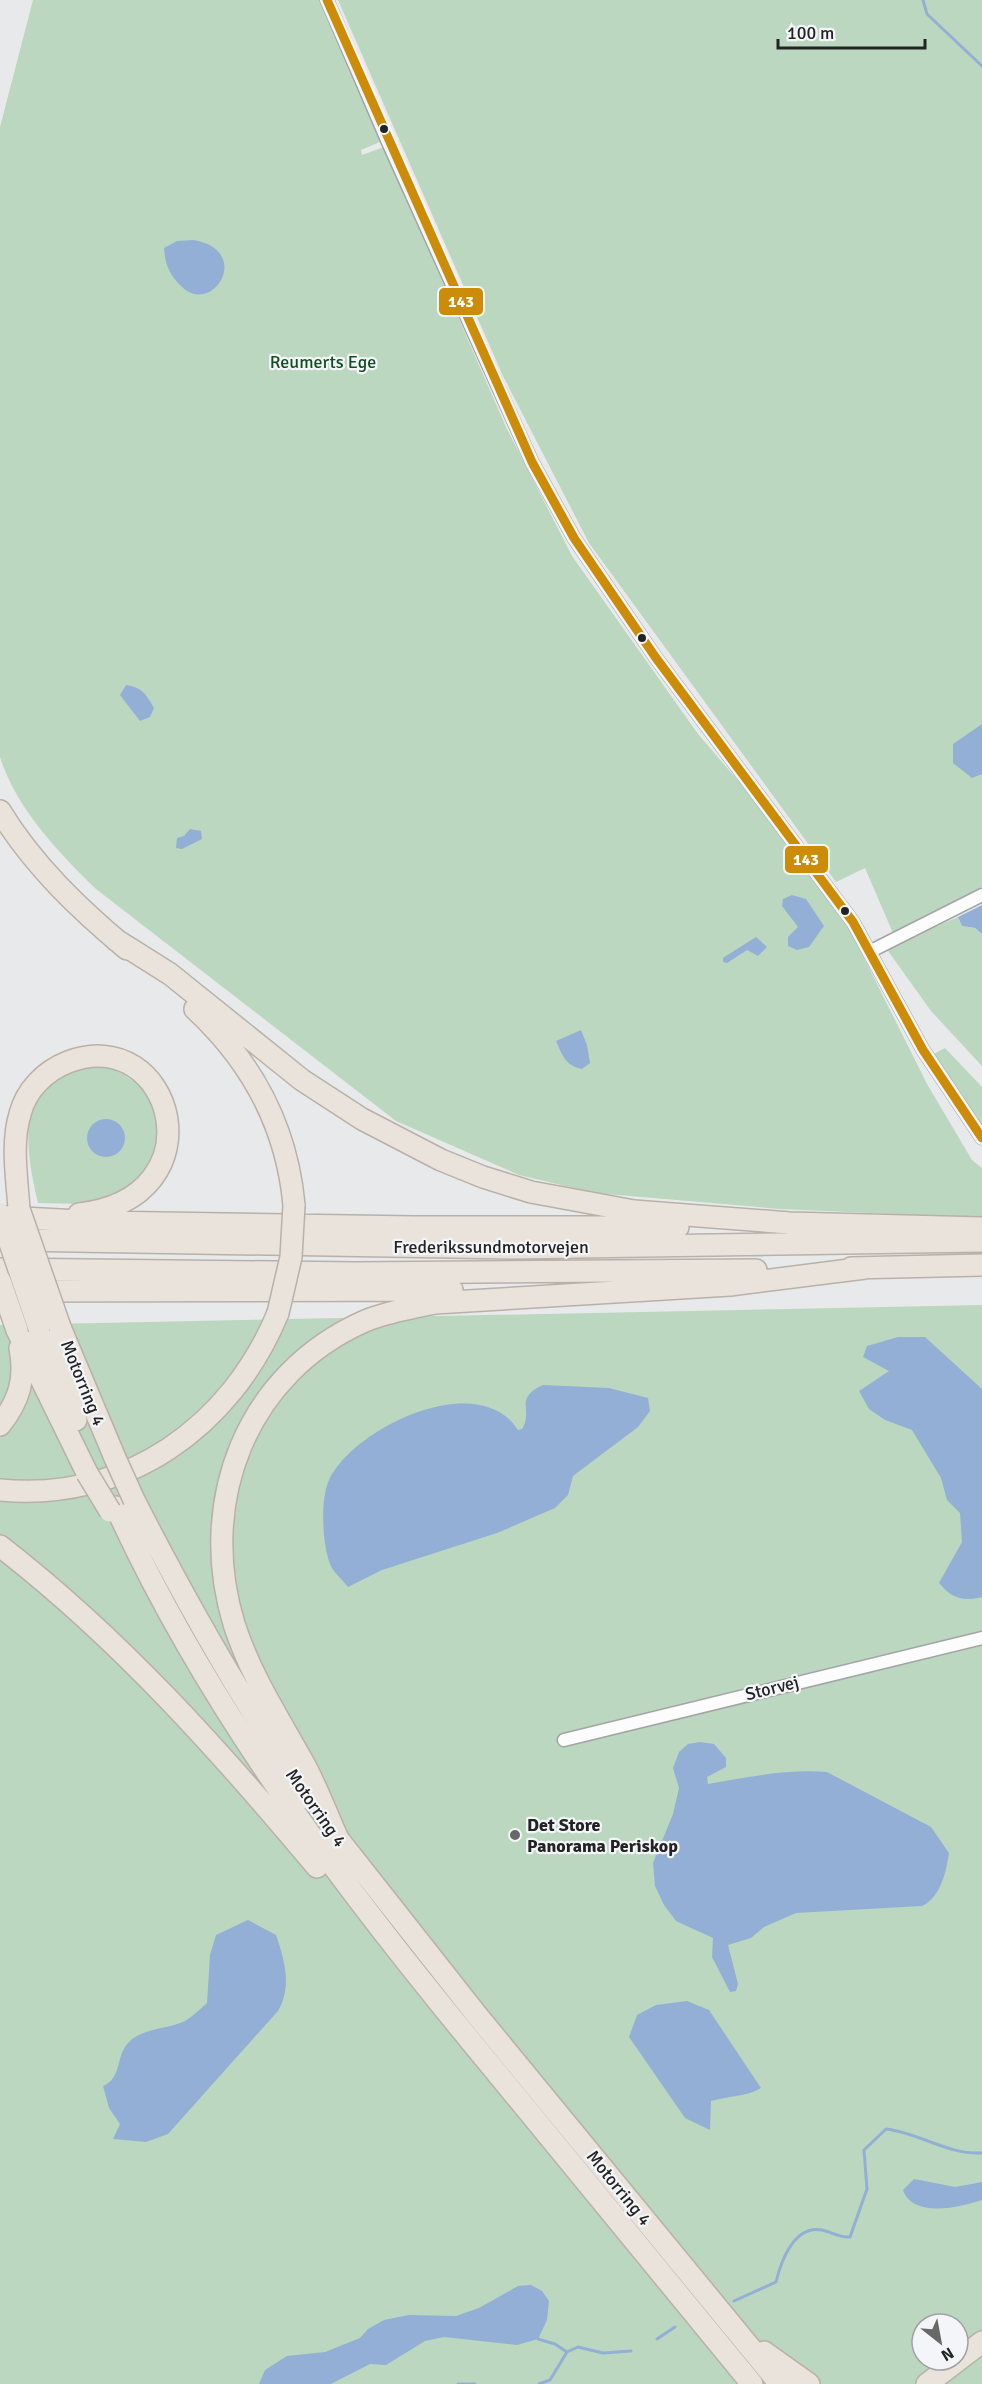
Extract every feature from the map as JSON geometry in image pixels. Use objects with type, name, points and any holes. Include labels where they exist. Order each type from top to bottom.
[{"type":"highway","points":[[0,811],[31,856],[116,940],[205,1018],[253,1077],[273,1114],[285,1151],[294,1205],[291,1257],[278,1313],[254,1365],[215,1413],[165,1452],[113,1478],[50,1490],[0,1490]]},
{"type":"highway","points":[[116,940],[170,974],[302,1080],[362,1119],[441,1160],[531,1192],[634,1211],[790,1223],[982,1228]]},
{"type":"highway","points":[[78,1058],[111,1059],[128,1065],[144,1076],[156,1089],[170,1124],[168,1147],[154,1176],[139,1191],[117,1204],[94,1212],[13,1215],[16,1130],[20,1112],[33,1086],[53,1070],[78,1058]]},
{"type":"highway","points":[[0,1143],[13,1178]]},
{"type":"highway","points":[[13,1215],[98,1222],[414,1227],[750,1226],[790,1223]]},
{"type":"highway","name":"Motorring 4","points":[[13,1215],[60,1327],[100,1467]]},
{"type":"highway","name":"Motorring 4","points":[[13,1215],[39,1328],[100,1467],[120,1506],[174,1579],[230,1678],[339,1840],[440,1971],[780,2384]]},
{"type":"highway","name":"Frederikssundmotorvejen","points":[[0,1239],[499,1248],[982,1242]]},
{"type":"highway","name":"Frederikssundmotorvejen","points":[[0,1269],[355,1273],[982,1265]]},
{"type":"highway","points":[[0,1291],[263,1292],[662,1287],[730,1285],[865,1268]]},
{"type":"highway","points":[[0,1281],[17,1330],[24,1377],[12,1410],[0,1425]]},
{"type":"highway","points":[[339,1840],[305,1765],[248,1662],[224,1586],[222,1523],[228,1480],[241,1445],[258,1412],[282,1380],[306,1357],[338,1335],[365,1321],[396,1311],[435,1303],[612,1294],[662,1287]]},
{"type":"highway","points":[[17,1330],[100,1467]]},
{"type":"highway","name":"Motorring 4","points":[[120,1506],[128,1533],[213,1689],[322,1853],[459,2027],[752,2384]]},
{"type":"highway","points":[[0,1546],[88,1621],[174,1703],[232,1767],[393,1959],[459,2027]]},
{"type":"highway","points":[[729,2322],[768,2356],[809,2384]]},
{"type":"highway","points":[[927,2384],[982,2342]]},
{"type":"street","points":[[327,0],[519,434],[574,538],[656,658],[831,890],[871,951],[923,1050],[982,1138]]},
{"type":"street","points":[[871,951],[982,895]]},
{"type":"street","name":"Storvej","points":[[564,1740],[982,1638]]},
{"type":"green space","name":"Reumerts Ege","points":[[33,0],[320,0],[382,141],[361,150],[362,155],[384,147],[506,427],[572,556],[698,734],[771,819],[848,926],[927,1084],[972,1160],[982,1168],[982,1218],[780,1209],[595,1193],[519,1175],[396,1121],[96,889],[40,828],[16,794],[0,757],[0,127]]},
{"type":"green space","points":[[338,0],[982,0],[982,891],[893,933],[865,868],[836,882],[589,543],[503,376]]},
{"type":"green space","points":[[958,917],[962,926],[975,928],[982,934],[982,1066],[931,1011],[886,948]]},
{"type":"green space","points":[[945,1048],[982,1087],[982,1126],[934,1054]]},
{"type":"green space","points":[[101,1064],[121,1073],[144,1088],[156,1105],[162,1136],[140,1180],[124,1191],[82,1204],[38,1203],[29,1155],[28,1132],[32,1112],[39,1095],[53,1081],[73,1070]]},
{"type":"green space","points":[[982,1305],[982,2384],[0,2384],[0,1325]]},
{"type":"water","points":[[194,240],[212,246],[222,256],[224,268],[222,279],[215,288],[205,294],[193,294],[181,286],[173,277],[165,259],[164,248],[177,241]]},
{"type":"water","points":[[126,685],[140,689],[146,695],[154,708],[150,717],[140,721],[120,695]]},
{"type":"water","points":[[982,724],[982,774],[972,778],[953,763],[953,744]]},
{"type":"water","points":[[190,829],[201,831],[202,839],[182,849],[176,848],[177,838],[184,836]]},
{"type":"water","points":[[792,895],[806,899],[824,926],[809,947],[797,950],[788,946],[788,937],[798,927],[782,906],[783,899]]},
{"type":"water","points":[[982,905],[982,934],[975,928],[962,926],[958,917]]},
{"type":"water","points":[[756,937],[767,947],[758,956],[747,950],[727,963],[723,962],[723,958]]},
{"type":"water","points":[[581,1030],[587,1045],[590,1063],[582,1069],[568,1063],[556,1041]]},
{"type":"water","points":[[106,1119],[120,1124],[125,1138],[120,1152],[106,1157],[92,1152],[87,1138],[92,1124]]},
{"type":"water","points":[[898,1337],[925,1337],[982,1389],[982,1597],[958,1598],[939,1583],[962,1542],[960,1513],[947,1500],[941,1478],[912,1430],[885,1420],[869,1409],[859,1391],[889,1371],[863,1357],[867,1346]]},
{"type":"water","points":[[543,1385],[609,1388],[648,1398],[650,1411],[638,1427],[573,1476],[568,1495],[555,1508],[497,1533],[382,1570],[348,1587],[331,1566],[323,1523],[326,1488],[343,1460],[364,1441],[390,1425],[418,1412],[448,1405],[476,1404],[500,1412],[518,1430],[522,1429],[526,1416],[526,1400],[534,1390]]},
{"type":"water","points":[[700,1742],[714,1744],[726,1758],[726,1767],[707,1777],[708,1784],[752,1776],[827,1772],[931,1827],[949,1853],[944,1876],[934,1897],[922,1906],[796,1913],[764,1927],[751,1938],[728,1945],[738,1984],[736,1991],[730,1992],[712,1957],[713,1938],[676,1921],[664,1905],[655,1886],[653,1863],[673,1814],[679,1788],[673,1768],[679,1752],[688,1744]]},
{"type":"water","points":[[248,1920],[276,1935],[286,1974],[285,1993],[278,2011],[168,2134],[146,2142],[113,2139],[120,2124],[109,2108],[103,2086],[113,2078],[125,2047],[145,2032],[185,2021],[207,2003],[210,1955],[216,1935]]},
{"type":"water","points":[[687,2001],[709,2010],[761,2088],[749,2093],[711,2101],[710,2130],[685,2118],[629,2037],[637,2015],[656,2005]]},
{"type":"water","points":[[914,2179],[955,2187],[982,2182],[982,2200],[950,2208],[927,2208],[917,2205],[908,2199],[903,2190]]},
{"type":"water","points":[[531,2285],[542,2291],[549,2301],[547,2320],[538,2339],[517,2345],[444,2337],[425,2341],[386,2365],[370,2364],[331,2384],[259,2384],[265,2370],[287,2356],[325,2352],[360,2338],[368,2329],[384,2320],[409,2315],[456,2316],[479,2308],[518,2286]]},
{"type":"waterway","points":[[923,0],[927,14],[982,66]]},
{"type":"waterway","points":[[734,2301],[776,2282],[781,2264],[790,2246],[804,2233],[822,2230],[850,2237],[867,2189],[864,2150],[886,2129],[957,2151],[982,2153]]},
{"type":"waterway","points":[[657,2339],[675,2327]]},
{"type":"waterway","points":[[538,2339],[555,2344],[567,2352]]},
{"type":"waterway","points":[[539,2384],[550,2380],[567,2352],[578,2347],[603,2353],[631,2351]]},
{"type":"waterway","points":[[458,2384],[475,2384]]},
{"type":"transit line","name":"143","points":[[327,0],[532,462],[574,538],[656,658],[853,922],[923,1050],[982,1138]]},
{"type":"place","name":"Det Store Panorama Periskop","points":[[515,1835]]}]
